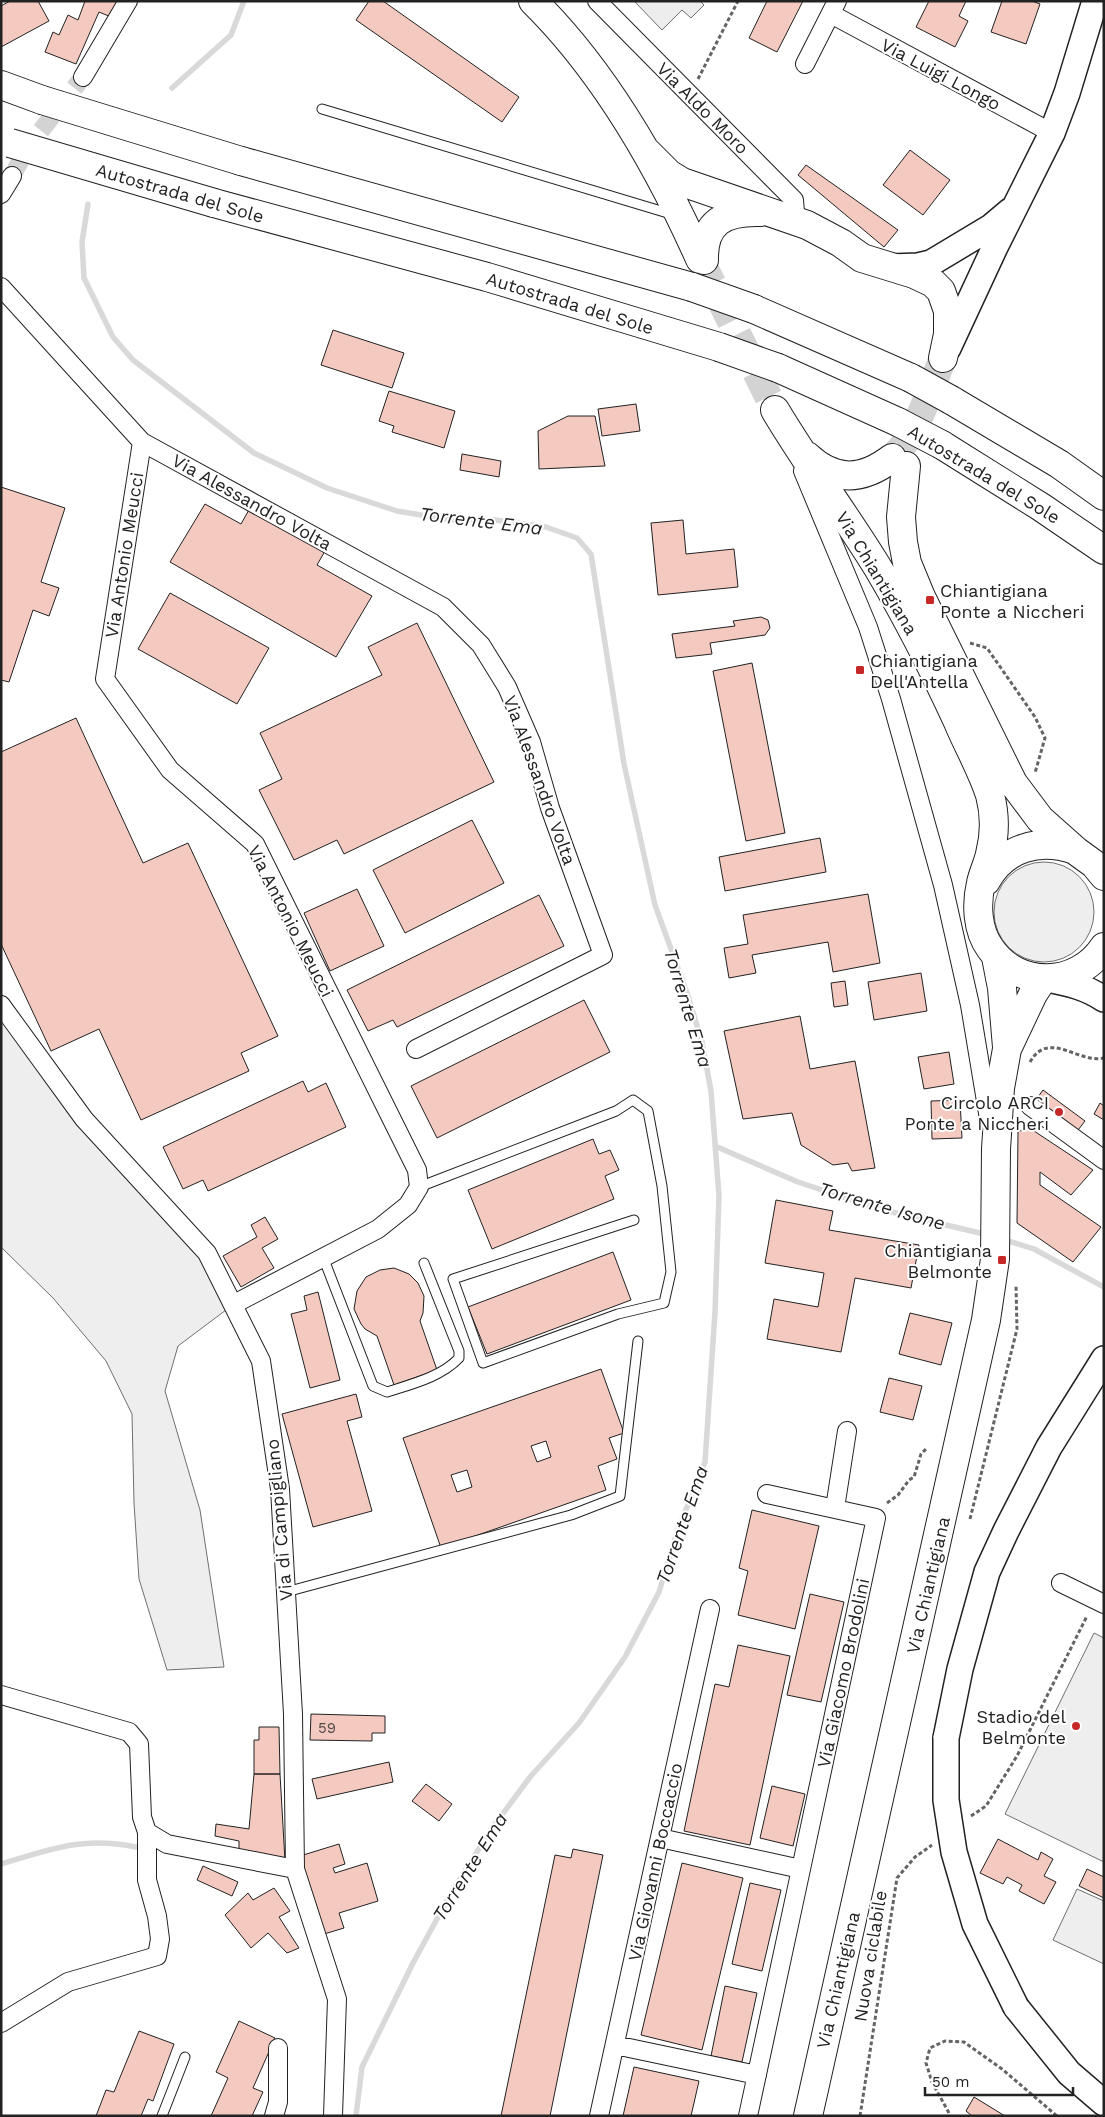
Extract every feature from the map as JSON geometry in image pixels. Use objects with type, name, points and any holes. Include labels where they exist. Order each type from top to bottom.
[{"type":"main road","points":[[533,1],[574,47],[610,95],[647,152],[702,260],[706,241],[717,222],[727,216],[738,212],[782,215]]},
{"type":"main road","points":[[944,358],[1052,133],[1067,93],[1095,1]]},
{"type":"main road","points":[[1,85],[42,100],[241,160],[692,287],[754,309],[912,378],[1059,464],[1104,496]]},
{"type":"main road","name":"Autostrada del Sole","points":[[6,141],[214,203],[487,277],[718,347],[778,368],[898,422],[942,445],[1041,507],[1104,550]]},
{"type":"main road","points":[[647,152],[668,174],[682,182],[782,215],[825,234],[862,258],[925,278],[933,283],[941,291],[946,302],[949,322],[944,358]]},
{"type":"main road","points":[[886,266],[918,266],[931,262],[991,227],[1017,204]]},
{"type":"main road","name":"Via Chiantigiana","points":[[775,410],[796,446],[878,569],[942,687],[990,795],[994,828],[988,865],[981,882],[978,911],[984,937],[996,957],[1002,988],[1007,1049]]},
{"type":"main road","name":"Via Chiantigiana","points":[[796,446],[820,468],[844,475],[858,475],[899,462],[901,517],[907,563],[921,597],[1013,783],[1040,819],[1076,851],[1094,864],[1104,876]]},
{"type":"main road","name":"Via Chiantigiana","points":[[978,911],[981,891],[986,880],[993,869],[1008,855],[1024,847],[1039,844],[1056,845],[1076,851]]},
{"type":"main road","name":"Via Chiantigiana","points":[[996,957],[1016,972],[1030,978],[1060,978],[1076,972],[1088,964],[1104,947]]},
{"type":"main road","points":[[1045,979],[1071,983],[1091,991],[1104,999]]},
{"type":"main road","name":"Via Chiantigiana","points":[[808,2116],[832,2003],[958,1453],[986,1320],[996,1252],[998,1098],[1007,1049],[1033,994],[1045,979]]},
{"type":"main road","points":[[1101,1363],[1049,1447],[987,1572],[960,1669],[946,1738],[946,1800],[954,1852],[974,1924],[1016,2007],[1069,2073],[1104,2103]]},
{"type":"street","points":[[83,77],[128,1]]},
{"type":"street","name":"Via Aldo Moro","points":[[597,1],[794,200],[795,212],[782,215]]},
{"type":"street","name":"Via Luigi Longo","points":[[805,64],[834,8],[1052,133]]},
{"type":"street","points":[[1,194],[12,176]]},
{"type":"street","points":[[1,287],[142,442]]},
{"type":"street","name":"Via Alessandro Volta","points":[[142,442],[443,607],[481,645],[507,687],[531,742],[550,808],[603,955],[416,1049]]},
{"type":"street","name":"Via Antonio Meucci","points":[[142,442],[105,679],[170,770],[255,844],[417,1170],[419,1187]]},
{"type":"street","points":[[796,446],[801,466],[874,645],[891,699],[942,885],[970,1005],[996,1155]]},
{"type":"street","points":[[942,885],[958,905],[978,911]]},
{"type":"street","name":"Via di Campigliano","points":[[1,1005],[84,1119],[208,1254],[261,1361],[280,1489],[293,1714],[295,1869],[337,2000],[333,2116]]},
{"type":"street","points":[[1030,1106],[1104,1160]]},
{"type":"street","points":[[234,1304],[378,1229],[408,1205],[419,1187]]},
{"type":"street","points":[[835,1508],[848,1431]]},
{"type":"street","points":[[767,1494],[876,1518]]},
{"type":"street","name":"Via Giacomo Brodolini","points":[[748,2116],[876,1518]]},
{"type":"street","points":[[1061,1583],[1099,1601]]},
{"type":"street","name":"Via Giovanni Boccaccio","points":[[599,2116],[710,1609]]},
{"type":"street","points":[[1,1696],[129,1732],[139,1744],[142,1817],[147,1832],[147,1880],[157,1916],[160,1939],[157,1956],[68,1982],[1,2023]]},
{"type":"street","points":[[147,1832],[167,1844],[295,1869]]},
{"type":"street","points":[[660,1838],[801,1869]]},
{"type":"street","points":[[615,2045],[757,2075]]},
{"type":"street","points":[[274,2116],[278,2102],[278,2048]]},
{"type":"lane","points":[[322,109],[679,216]]},
{"type":"lane","points":[[419,1187],[616,1111],[633,1100],[648,1111],[662,1186],[671,1272],[664,1303],[618,1314],[483,1363],[453,1279],[634,1220]]},
{"type":"lane","points":[[323,1257],[373,1386],[387,1392],[450,1368],[460,1358],[459,1350],[424,1263]]},
{"type":"lane","points":[[286,1592],[571,1515],[620,1496],[638,1341]]},
{"type":"lane","points":[[162,2116],[185,2057]]},
{"type":"path","points":[[690,95],[738,1]]},
{"type":"path","points":[[966,642],[987,648],[1035,717],[1045,738],[1035,774]]},
{"type":"path","points":[[1026,1069],[1036,1053],[1047,1048],[1059,1048],[1082,1056],[1104,1058]]},
{"type":"path","points":[[970,1519],[1017,1329],[1016,1282]]},
{"type":"path","points":[[876,1518],[886,1504],[898,1495],[909,1480],[914,1477],[921,1454],[927,1448]]},
{"type":"path","points":[[970,1817],[986,1806],[1017,1756],[1099,1601]]},
{"type":"path","name":"Nuova ciclabile","points":[[860,2116],[897,1878],[915,1857],[939,1840]]},
{"type":"path","points":[[949,2113],[932,2082],[926,2063],[930,2048],[945,2041],[964,2042],[1002,2069],[1057,2116]]},
{"type":"shaded area","points":[[634,1],[700,1],[704,5],[691,18],[682,10],[662,30]]},
{"type":"shaded area","points":[[1044,862],[1054,863],[1072,870],[1086,884],[1093,902],[1093,922],[1086,940],[1072,954],[1054,961],[1044,962],[1034,961],[1016,954],[1002,940],[995,922],[994,912],[995,902],[1002,884],[1016,870],[1034,863]]},
{"type":"shaded area","points":[[1,1005],[84,1119],[207,1253],[234,1304],[178,1346],[165,1391],[200,1510],[224,1667],[167,1670],[139,1579],[134,1503],[132,1414],[106,1361],[53,1298],[1,1247]]},
{"type":"shaded area","name":"Stadio del Belmonte","points":[[1094,1633],[1104,1638],[1104,1862],[1005,1814]]},
{"type":"shaded area","points":[[1077,1889],[1104,1901],[1104,1964],[1053,1940]]},
{"type":"building","points":[[10,1],[38,1],[49,21],[1,47],[1,6]]},
{"type":"building","points":[[85,1],[118,1],[111,17],[99,12],[76,64],[45,52],[53,32],[59,35],[68,15],[78,20]]},
{"type":"building","points":[[369,1],[383,1],[519,97],[502,122],[356,20]]},
{"type":"building","points":[[767,1],[803,1],[777,52],[749,38]]},
{"type":"building","points":[[929,1],[966,1],[959,16],[968,21],[955,47],[916,27]]},
{"type":"building","points":[[1002,1],[1032,1],[1040,4],[1026,44],[991,32]]},
{"type":"building","points":[[910,150],[950,180],[923,215],[883,185]]},
{"type":"building","points":[[806,165],[898,230],[884,247],[798,175]]},
{"type":"building","points":[[333,330],[404,353],[392,388],[321,365]]},
{"type":"building","points":[[389,391],[455,411],[444,448],[392,432],[394,426],[379,421]]},
{"type":"building","points":[[636,404],[640,431],[602,436],[598,409]]},
{"type":"building","points":[[568,416],[595,416],[605,466],[539,469],[538,431]]},
{"type":"building","points":[[462,454],[501,461],[499,477],[460,470]]},
{"type":"building","points":[[1,487],[65,508],[41,582],[59,588],[49,616],[33,610],[9,682],[1,680]]},
{"type":"building","points":[[205,504],[241,524],[250,508],[325,551],[317,565],[372,596],[336,657],[170,562]]},
{"type":"building","points":[[683,520],[686,554],[734,549],[738,587],[658,595],[651,523]]},
{"type":"building","points":[[170,593],[269,648],[237,704],[138,649]]},
{"type":"building","points":[[761,617],[768,620],[770,628],[765,635],[710,643],[712,654],[676,658],[672,634],[735,626],[733,621]]},
{"type":"building","points":[[417,623],[494,782],[344,854],[337,840],[294,860],[259,790],[282,779],[260,733],[382,675],[368,647]]},
{"type":"building","points":[[752,663],[785,833],[746,841],[713,671]]},
{"type":"building","points":[[76,718],[143,863],[188,843],[278,1036],[241,1053],[249,1071],[141,1120],[99,1029],[51,1051],[1,944],[1,752]]},
{"type":"building","points":[[472,820],[504,883],[405,933],[373,870]]},
{"type":"building","points":[[820,838],[826,872],[725,891],[719,857]]},
{"type":"building","points":[[357,889],[384,946],[330,971],[304,913]]},
{"type":"building","points":[[868,894],[880,963],[833,972],[828,942],[752,955],[756,973],[729,978],[724,948],[748,944],[743,915]]},
{"type":"building","points":[[539,895],[564,946],[397,1027],[393,1020],[368,1031],[347,990]]},
{"type":"building","points":[[921,973],[927,1011],[874,1020],[868,982]]},
{"type":"building","points":[[845,981],[848,1005],[834,1007],[831,983]]},
{"type":"building","points":[[584,1000],[610,1052],[437,1138],[411,1086]]},
{"type":"building","points":[[800,1016],[810,1069],[855,1061],[875,1168],[852,1171],[848,1163],[833,1165],[801,1145],[792,1113],[743,1119],[724,1031]]},
{"type":"building","points":[[949,1052],[954,1084],[924,1089],[918,1057]]},
{"type":"building","points":[[303,1081],[308,1092],[326,1083],[346,1127],[208,1191],[203,1180],[183,1189],[163,1147]]},
{"type":"building","name":"Circolo ARCI Ponte a Niccheri","points":[[1043,1090],[1085,1121],[1075,1134],[1033,1104]]},
{"type":"building","points":[[960,1100],[962,1138],[932,1139],[931,1101]]},
{"type":"building","points":[[1100,1103],[1104,1106],[1104,1120],[1094,1114]]},
{"type":"building","points":[[1028,1127],[1093,1170],[1071,1195],[1040,1172],[1040,1185],[1101,1227],[1073,1262],[1017,1223],[1018,1132]]},
{"type":"building","points":[[593,1139],[599,1154],[610,1150],[619,1170],[605,1176],[614,1199],[492,1249],[468,1190]]},
{"type":"building","points":[[776,1200],[833,1211],[829,1230],[919,1245],[911,1288],[855,1278],[841,1352],[767,1339],[774,1299],[818,1307],[824,1273],[765,1263]]},
{"type":"building","points":[[265,1217],[278,1239],[262,1248],[274,1268],[241,1287],[223,1256],[257,1237],[251,1225]]},
{"type":"building","points":[[613,1252],[631,1300],[487,1354],[468,1307]]},
{"type":"building","points":[[394,1268],[409,1274],[418,1283],[424,1296],[423,1313],[420,1321],[437,1370],[394,1385],[377,1336],[365,1329],[354,1309],[357,1291],[366,1277],[380,1270]]},
{"type":"building","points":[[318,1292],[340,1380],[310,1388],[291,1314],[307,1310],[304,1296]]},
{"type":"building","points":[[910,1313],[952,1323],[941,1365],[899,1354]]},
{"type":"building","points":[[601,1369],[624,1433],[609,1438],[617,1459],[598,1466],[606,1490],[441,1548],[403,1438]],"holes":[[[546,1441],[551,1457],[537,1462],[531,1446]],[[467,1470],[472,1487],[457,1492],[451,1475]]]},
{"type":"building","points":[[889,1378],[922,1386],[913,1420],[880,1412]]},
{"type":"building","points":[[356,1394],[362,1417],[347,1421],[372,1511],[313,1527],[282,1414]]},
{"type":"building","points":[[752,1510],[819,1526],[795,1629],[738,1615],[748,1571],[739,1568]]},
{"type":"building","points":[[810,1594],[844,1602],[821,1702],[787,1695]]},
{"type":"building","points":[[738,1645],[790,1656],[750,1845],[684,1831],[715,1684],[729,1687]]},
{"type":"building","points":[[311,1714],[385,1716],[385,1733],[372,1733],[372,1741],[310,1740]]},
{"type":"building","points":[[259,1727],[279,1727],[280,1774],[254,1774],[254,1740],[259,1740]]},
{"type":"building","points":[[389,1762],[393,1782],[317,1799],[312,1779]]},
{"type":"building","points":[[254,1774],[280,1774],[285,1861],[239,1850],[239,1841],[215,1836],[216,1824],[249,1829]]},
{"type":"building","points":[[426,1784],[452,1804],[439,1821],[412,1801]]},
{"type":"building","points":[[772,1786],[805,1794],[793,1846],[760,1838]]},
{"type":"building","points":[[998,1839],[1038,1860],[1041,1852],[1053,1859],[1044,1876],[1056,1882],[1044,1904],[1019,1891],[1022,1885],[1007,1877],[1003,1884],[980,1873]]},
{"type":"building","points":[[339,1844],[345,1864],[333,1868],[335,1873],[367,1863],[378,1901],[339,1913],[344,1928],[324,1934],[300,1856]]},
{"type":"building","points":[[573,1849],[603,1855],[550,2116],[501,2116],[555,1855],[571,1858]]},
{"type":"building","points":[[682,1863],[743,1878],[702,2050],[641,2035]]},
{"type":"building","points":[[203,1866],[238,1882],[232,1896],[197,1880]]},
{"type":"building","points":[[1087,1869],[1104,1877],[1104,1898],[1079,1886]]},
{"type":"building","points":[[750,1883],[781,1890],[762,1971],[732,1964]]},
{"type":"building","points":[[274,1888],[290,1911],[279,1917],[299,1948],[287,1953],[268,1933],[251,1948],[225,1915],[248,1893],[253,1900]]},
{"type":"building","points":[[725,1986],[757,1993],[742,2062],[711,2056]]},
{"type":"building","points":[[239,2021],[275,2038],[253,2088],[263,2092],[252,2116],[211,2116],[228,2078],[216,2072]]},
{"type":"building","points":[[139,2031],[174,2044],[153,2101],[148,2099],[141,2116],[96,2116],[106,2090],[114,2092]]},
{"type":"building","points":[[634,2067],[699,2081],[691,2116],[623,2116]]},
{"type":"building","points":[[974,2097],[1005,2116],[972,2116],[966,2111]]},
{"type":"waterway","name":"Torrente Ema","points":[[172,88],[231,35],[244,1]]},
{"type":"waterway","name":"Torrente Ema","points":[[88,204],[82,242],[84,278],[113,337],[133,360],[254,453],[327,488],[397,511],[451,520],[495,520],[546,527],[577,538],[591,554],[624,764],[655,905],[688,996],[702,1042],[711,1091],[719,1196],[715,1312],[705,1462],[677,1532],[659,1592],[625,1657],[579,1723],[530,1777],[490,1831],[450,1895],[413,1963],[362,2067],[356,2116]]},
{"type":"waterway","name":"Torrente Isone","points":[[715,1146],[798,1182],[879,1209],[988,1235]]},
{"type":"waterway","name":"Torrente Isone","points":[[1002,1239],[1034,1249],[1104,1287]]},
{"type":"waterway","points":[[1,1864],[67,1846],[100,1843],[136,1847]]},
{"type":"tunnel","points":[[12,176],[28,147],[83,77]]},
{"type":"tunnel","points":[[700,259],[775,410]]},
{"type":"tunnel","points":[[892,458],[901,448],[916,424],[943,358]]},
{"type":"place","name":"Chiantigiana Ponte a Niccheri","points":[[930,600]]},
{"type":"place","name":"Chiantigiana Dell'Antella","points":[[860,670]]},
{"type":"place","name":"Circolo ARCI Ponte a Niccheri","points":[[1059,1112]]},
{"type":"place","name":"Chiantigiana Belmonte","points":[[1002,1260]]},
{"type":"place","name":"Stadio del Belmonte","points":[[1076,1726]]}]
